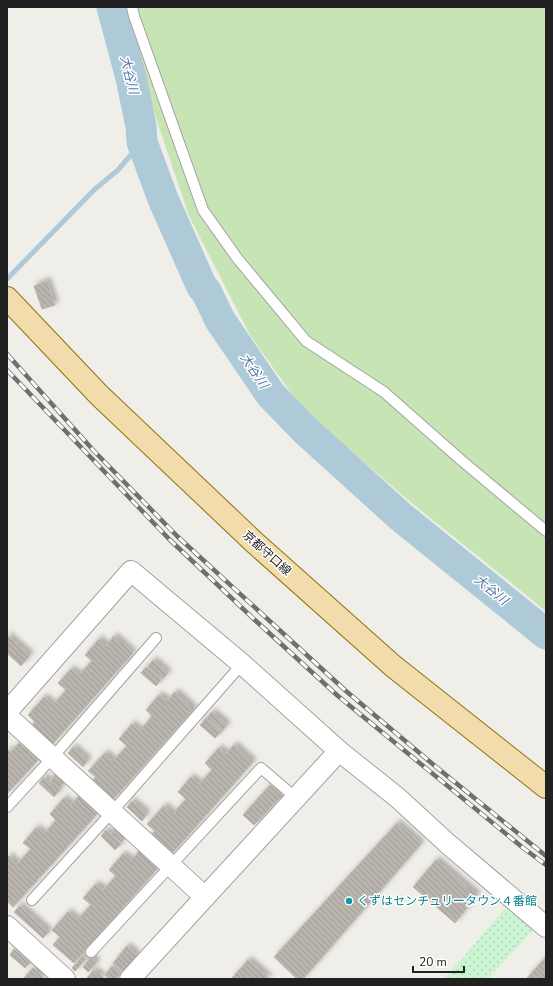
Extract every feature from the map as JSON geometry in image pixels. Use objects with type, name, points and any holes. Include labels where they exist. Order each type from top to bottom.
[{"type":"main road","name":"京都守口線","points":[[7,298],[104,400],[255,543],[393,666],[546,787]]},
{"type":"street","points":[[7,712],[131,571],[242,664],[339,751],[398,798],[448,844],[546,927]]},
{"type":"street","points":[[7,716],[205,897]]},
{"type":"street","points":[[130,979],[339,751]]},
{"type":"street","points":[[7,927],[65,979]]},
{"type":"lane","points":[[132,7],[203,210],[237,258],[306,341],[384,392],[461,460],[546,531]]},
{"type":"lane","points":[[7,807],[52,758],[156,638]]},
{"type":"lane","points":[[32,900],[112,812],[242,664]]},
{"type":"lane","points":[[91,952],[261,768],[296,798]]},
{"type":"green space","points":[[125,7],[546,7],[546,611],[414,505],[304,411],[250,335],[189,216],[155,115]]},
{"type":"green space","points":[[511,907],[533,930],[488,979],[443,979],[505,908]]},
{"type":"building","points":[[47,281],[55,305],[42,309],[34,286]]},
{"type":"building","points":[[7,635],[30,655],[21,666],[7,653]]},
{"type":"building","points":[[114,636],[133,653],[49,748],[28,730],[35,722],[28,715],[44,697],[53,705],[66,690],[58,683],[71,669],[79,675],[92,661],[85,655],[99,639],[106,646]]},
{"type":"building","points":[[153,660],[168,673],[163,679],[148,666]]},
{"type":"building","points":[[146,667],[161,680],[156,686],[141,673]]},
{"type":"building","points":[[175,692],[194,709],[109,804],[89,785],[96,777],[88,771],[105,753],[113,761],[127,746],[119,739],[132,724],[140,731],[152,716],[146,710],[159,695],[167,701]]},
{"type":"building","points":[[212,712],[227,725],[222,731],[207,718]]},
{"type":"building","points":[[206,718],[221,732],[215,738],[200,725]]},
{"type":"building","points":[[19,743],[38,760],[7,794],[7,749],[11,752]]},
{"type":"building","points":[[234,745],[253,762],[169,857],[148,838],[155,831],[147,824],[164,806],[173,814],[186,799],[178,792],[191,777],[199,784],[212,770],[205,763],[219,748],[226,754]]},
{"type":"building","points":[[73,747],[88,760],[83,767],[68,753]]},
{"type":"building","points":[[55,775],[64,783],[59,789],[50,781]]},
{"type":"building","points":[[44,777],[60,790],[54,797],[39,783]]},
{"type":"building","points":[[270,785],[282,796],[254,825],[243,815]]},
{"type":"building","points":[[79,796],[98,813],[13,907],[7,901],[7,858],[9,856],[17,864],[31,849],[23,843],[36,828],[44,834],[56,820],[50,814],[64,798],[71,805]]},
{"type":"building","points":[[132,801],[147,814],[142,821],[127,807]]},
{"type":"building","name":"くずはセンチュリータウン４番館","points":[[397,823],[421,844],[303,979],[297,979],[274,957]]},
{"type":"building","points":[[116,828],[126,837],[121,842],[111,834]]},
{"type":"building","points":[[106,830],[121,844],[115,850],[101,836]]},
{"type":"building","points":[[139,851],[158,868],[74,963],[53,945],[60,937],[52,930],[68,912],[77,920],[91,905],[83,898],[96,884],[103,890],[116,876],[109,870],[123,854],[131,861]]},
{"type":"building","name":"くずはセンチュリータウン４番館","points":[[436,860],[477,895],[455,923],[413,887]]},
{"type":"building","points":[[20,906],[49,932],[43,938],[14,912]]},
{"type":"building","points":[[127,946],[137,955],[123,972],[113,963]]},
{"type":"building","points":[[14,949],[30,963],[25,968],[10,955]]},
{"type":"building","points":[[82,957],[85,960],[75,971],[72,968]]},
{"type":"building","points":[[91,957],[97,962],[88,972],[83,967]]},
{"type":"building","points":[[545,958],[546,979],[526,979]]},
{"type":"building","points":[[248,960],[270,979],[231,979]]},
{"type":"building","points":[[112,966],[121,973],[116,979],[109,979],[105,975]]},
{"type":"building","points":[[33,968],[45,979],[23,979]]},
{"type":"building","points":[[94,970],[105,979],[86,979]]},
{"type":"waterway","name":"大谷川","points":[[112,7],[131,78],[141,126],[142,142],[163,199],[202,287],[206,291],[220,320],[271,395],[305,430],[401,517],[546,634]]},
{"type":"waterway","points":[[7,279],[94,190],[118,170],[142,142]]},
{"type":"railway","points":[[7,354],[94,451],[177,536],[346,691],[435,766],[546,856]]},
{"type":"railway","points":[[7,370],[169,539],[256,621],[338,696],[546,865]]},
{"type":"place","name":"くずはセンチュリータウン４番館","points":[[349,901]]}]
